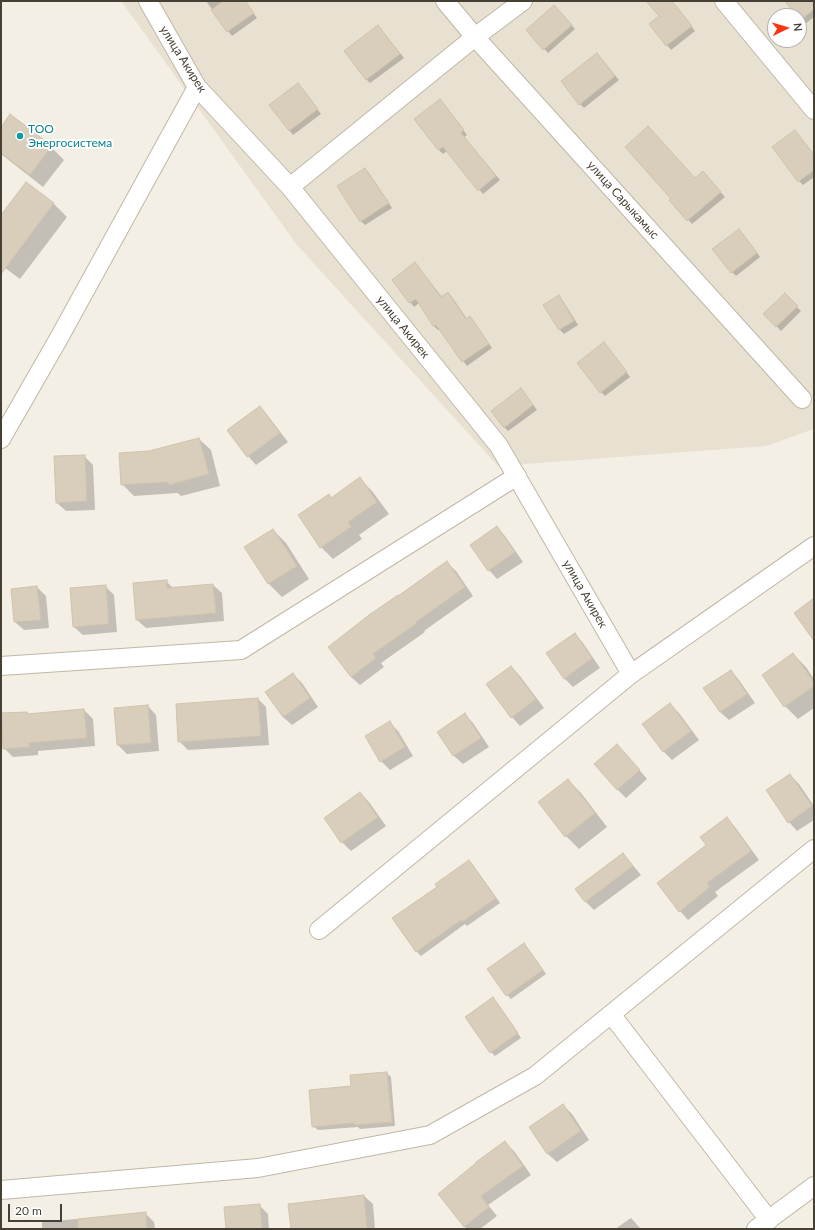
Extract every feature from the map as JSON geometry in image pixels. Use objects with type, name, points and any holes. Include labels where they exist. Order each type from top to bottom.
[{"type":"street","name":"улица Акирек","points":[[148,1],[197,87],[290,187],[499,446],[630,674]]},
{"type":"street","name":"улица Сарыкамыс","points":[[444,1],[802,399]]},
{"type":"street","points":[[290,187],[523,1]]},
{"type":"street","points":[[724,1],[814,110]]},
{"type":"street","points":[[1,439],[59,338],[197,87]]},
{"type":"street","points":[[1,666],[241,650],[517,476]]},
{"type":"street","points":[[319,930],[630,674],[814,546]]},
{"type":"street","points":[[1,1190],[258,1168],[430,1135],[535,1076],[814,849]]},
{"type":"street","points":[[611,1014],[762,1224],[814,1186]]},
{"type":"shaded area","points":[[121,1],[814,1],[814,429],[766,446],[498,466],[297,245]]},
{"type":"building","points":[[223,1],[245,1],[254,13],[227,32],[211,10]]},
{"type":"building","points":[[646,1],[672,1],[692,26],[666,46],[649,24],[659,16]]},
{"type":"building","points":[[785,1],[814,1],[814,9],[807,15],[807,8],[790,8]]},
{"type":"building","points":[[554,5],[572,25],[543,50],[526,30]]},
{"type":"building","points":[[378,25],[400,54],[366,80],[344,51]]},
{"type":"building","points":[[597,53],[615,76],[579,105],[561,81]]},
{"type":"building","points":[[298,83],[318,109],[289,131],[269,105]]},
{"type":"building","points":[[440,99],[464,130],[461,133],[496,176],[478,191],[443,147],[438,150],[414,119]]},
{"type":"building","name":"ТОО Энергосистема","points":[[10,114],[52,146],[30,175],[1,153],[1,127]]},
{"type":"building","points":[[648,126],[695,178],[703,171],[721,192],[687,221],[669,200],[671,199],[625,147]]},
{"type":"building","points":[[795,130],[814,155],[814,170],[798,182],[772,147]]},
{"type":"building","points":[[365,168],[389,203],[360,222],[337,186]]},
{"type":"building","points":[[26,182],[54,203],[1,274],[1,215]]},
{"type":"building","points":[[739,229],[757,253],[731,273],[712,249]]},
{"type":"building","points":[[415,262],[441,297],[448,292],[466,319],[470,316],[489,344],[462,362],[436,325],[433,326],[416,299],[409,303],[392,280]]},
{"type":"building","points":[[785,293],[798,306],[776,327],[763,314]]},
{"type":"building","points":[[559,295],[574,321],[559,330],[543,305]]},
{"type":"building","points":[[604,342],[627,372],[600,393],[577,363]]},
{"type":"building","points":[[521,388],[533,405],[504,428],[491,411]]},
{"type":"building","points":[[260,406],[280,433],[247,457],[227,430]]},
{"type":"building","points":[[199,438],[209,474],[169,485],[168,482],[121,485],[119,453],[149,451]]},
{"type":"building","points":[[85,455],[87,501],[56,503],[54,456]]},
{"type":"building","points":[[360,477],[377,502],[348,522],[351,527],[320,548],[298,515],[329,494],[331,498]]},
{"type":"building","points":[[497,526],[515,552],[488,571],[470,545]]},
{"type":"building","points":[[273,529],[297,566],[268,584],[244,547]]},
{"type":"building","points":[[447,561],[465,587],[373,654],[376,658],[351,677],[328,647],[369,615]]},
{"type":"building","points":[[167,580],[167,588],[213,584],[216,613],[136,620],[133,583]]},
{"type":"building","points":[[106,585],[109,624],[73,627],[70,588]]},
{"type":"building","points":[[37,586],[41,620],[14,622],[11,589]]},
{"type":"building","points":[[814,598],[814,641],[794,613]]},
{"type":"building","points":[[575,633],[592,658],[564,679],[546,653]]},
{"type":"building","points":[[793,653],[814,682],[814,686],[784,707],[762,675]]},
{"type":"building","points":[[511,666],[536,699],[511,718],[486,684]]},
{"type":"building","points":[[731,670],[747,694],[720,712],[703,688]]},
{"type":"building","points":[[293,673],[310,698],[283,717],[265,692]]},
{"type":"building","points":[[258,698],[261,736],[178,742],[176,704]]},
{"type":"building","points":[[670,703],[691,731],[663,752],[642,724]]},
{"type":"building","points":[[148,705],[151,743],[117,745],[114,708]]},
{"type":"building","points":[[84,709],[87,738],[29,743],[30,747],[3,749],[1,713],[27,712],[27,714]]},
{"type":"building","points":[[465,713],[481,738],[453,756],[437,732]]},
{"type":"building","points":[[390,721],[405,747],[380,762],[365,736]]},
{"type":"building","points":[[617,744],[640,770],[617,790],[594,764]]},
{"type":"building","points":[[790,774],[812,806],[788,823],[766,790]]},
{"type":"building","points":[[568,779],[595,813],[565,837],[538,802]]},
{"type":"building","points":[[360,792],[378,817],[341,843],[324,818]]},
{"type":"building","points":[[727,817],[751,851],[707,883],[710,887],[679,912],[657,883],[706,845],[700,837]]},
{"type":"building","points":[[623,853],[633,866],[585,902],[575,889]]},
{"type":"building","points":[[469,860],[496,898],[462,922],[461,920],[416,952],[392,918],[437,887],[435,884]]},
{"type":"building","points":[[524,943],[543,970],[506,996],[487,969]]},
{"type":"building","points":[[493,997],[518,1033],[490,1053],[465,1017]]},
{"type":"building","points":[[387,1072],[392,1122],[355,1125],[354,1123],[312,1127],[309,1090],[351,1086],[350,1075]]},
{"type":"building","points":[[563,1104],[581,1131],[547,1154],[529,1127]]},
{"type":"building","points":[[505,1141],[523,1166],[481,1196],[489,1207],[464,1227],[438,1194],[476,1162]]},
{"type":"building","points":[[364,1195],[367,1229],[291,1229],[288,1204]]},
{"type":"building","points":[[260,1204],[262,1229],[226,1229],[224,1207]]},
{"type":"building","points":[[146,1212],[147,1229],[78,1229],[78,1219]]},
{"type":"place","name":"ТОО Энергосистема","points":[[20,136]]}]
